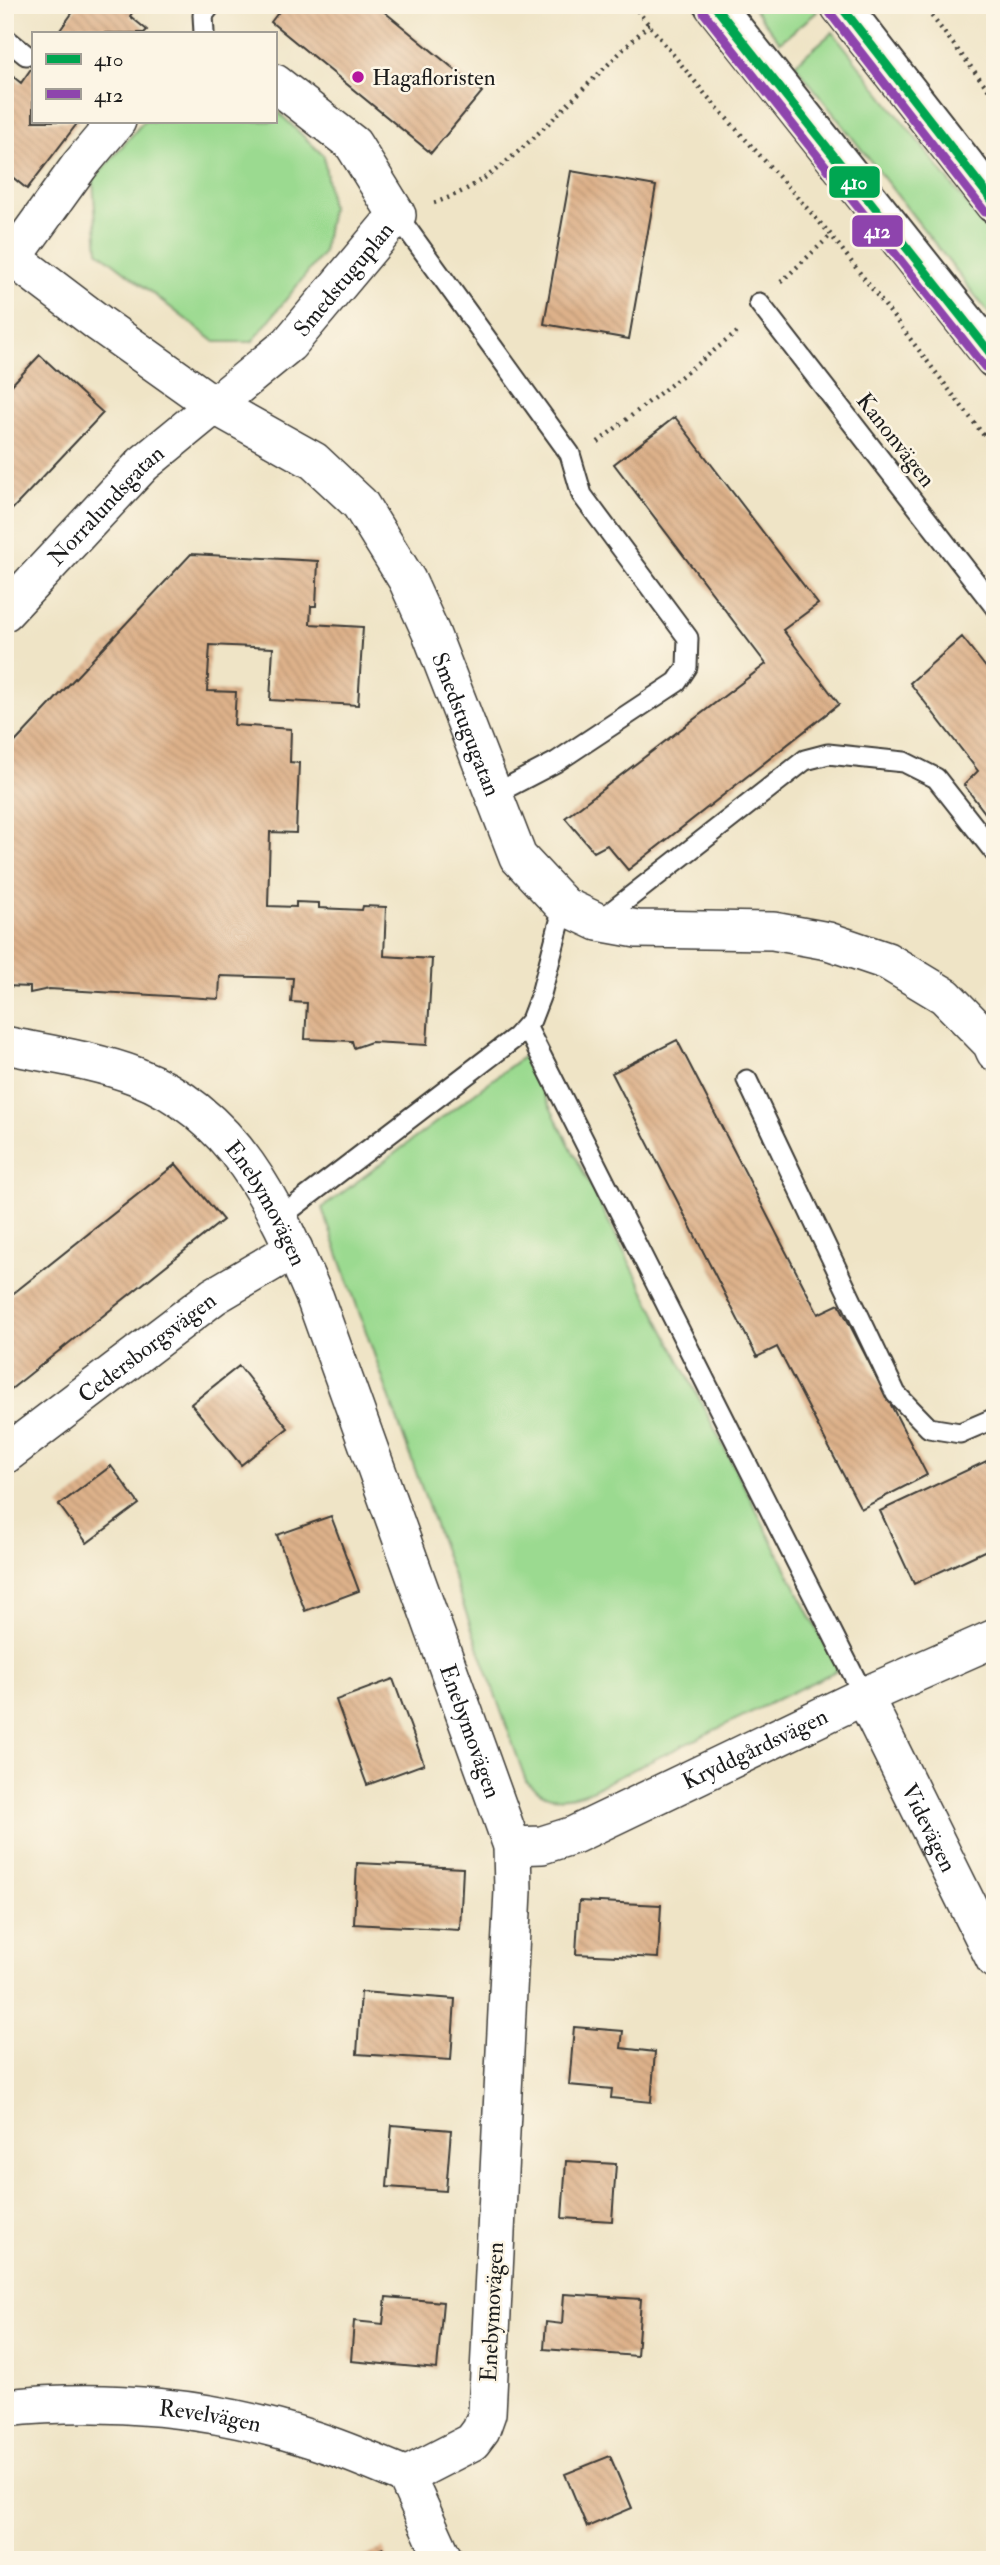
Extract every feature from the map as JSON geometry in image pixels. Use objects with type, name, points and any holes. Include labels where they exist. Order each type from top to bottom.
[{"type":"main road","points":[[714,5],[995,359]]},
{"type":"main road","points":[[840,5],[995,204]]},
{"type":"street","name":"Smedstuguplan","points":[[214,405],[289,344],[397,215],[353,144],[276,84]]},
{"type":"street","points":[[9,255],[116,122]]},
{"type":"street","name":"Smedstugugatan","points":[[9,255],[214,405],[314,461],[360,504],[407,580],[431,633],[518,857],[564,906],[598,922],[637,929],[773,931],[828,941],[887,961],[945,996],[991,1043],[995,1052]]},
{"type":"street","name":"Norralundsgatan","points":[[5,612],[142,464],[214,405]]},
{"type":"street","name":"Enebymovägen","points":[[5,1045],[136,1076],[191,1105],[226,1139],[259,1180],[287,1234],[315,1298],[512,1846],[512,1905],[487,2413],[481,2430],[472,2442],[406,2476]]},
{"type":"street","name":"Cedersborgsvägen","points":[[5,1455],[214,1296],[287,1234]]},
{"type":"street","name":"Kryddgårdsvägen","points":[[512,1846],[542,1845],[574,1835],[864,1696],[995,1639]]},
{"type":"street","name":"Videvägen","points":[[864,1696],[995,1960]]},
{"type":"street","name":"Revelvägen","points":[[5,2408],[83,2404],[202,2412],[257,2423],[312,2439],[406,2476]]},
{"type":"street","points":[[406,2476],[444,2560]]},
{"type":"lane","points":[[204,32],[203,15],[211,5]]},
{"type":"lane","points":[[5,38],[26,55]]},
{"type":"lane","points":[[397,215],[570,454],[582,495],[688,638],[687,667],[677,681],[556,762],[493,795]]},
{"type":"lane","name":"Kanonvägen","points":[[759,303],[995,607]]},
{"type":"lane","points":[[598,922],[806,760],[828,754],[904,762],[936,778],[995,853]]},
{"type":"lane","points":[[287,1234],[526,1026],[541,993],[564,906]]},
{"type":"lane","points":[[526,1026],[864,1696]]},
{"type":"lane","points":[[747,1080],[896,1394],[929,1428],[960,1433],[995,1418]]},
{"type":"path","points":[[633,5],[705,94],[831,235],[995,450]]},
{"type":"path","points":[[923,5],[995,99]]},
{"type":"path","points":[[397,215],[448,198],[490,176],[532,139],[649,24]]},
{"type":"path","points":[[573,462],[752,320],[759,303],[831,235]]},
{"type":"green space","points":[[751,5],[812,5],[817,12],[780,42]]},
{"type":"green space","points":[[833,32],[995,240],[995,321],[795,64]]},
{"type":"green space","points":[[276,110],[324,156],[331,209],[323,253],[252,342],[215,342],[98,251],[93,180],[143,122],[276,122]]},
{"type":"green space","points":[[524,1056],[838,1670],[583,1794],[558,1798],[540,1792],[526,1781],[322,1208]]},
{"type":"building","points":[[78,5],[138,5],[130,16],[147,30],[145,32],[59,32]]},
{"type":"building","points":[[284,5],[376,5],[482,92],[431,153],[271,22]]},
{"type":"building","points":[[32,67],[32,122],[78,122],[27,189],[5,171],[5,70],[21,83]]},
{"type":"building","points":[[571,171],[656,186],[629,339],[544,324]]},
{"type":"building","points":[[40,355],[103,413],[5,517],[5,392]]},
{"type":"building","points":[[675,417],[818,604],[783,630],[839,704],[628,870],[607,845],[594,852],[565,818],[766,664],[614,464]]},
{"type":"building","points":[[191,554],[318,561],[316,606],[311,606],[310,624],[363,627],[358,705],[270,700],[273,648],[210,645],[207,691],[236,692],[234,725],[291,729],[290,762],[299,763],[296,833],[270,832],[268,906],[296,907],[296,902],[319,903],[319,908],[362,910],[363,906],[386,907],[384,956],[432,959],[427,1045],[371,1042],[354,1048],[352,1041],[305,1039],[307,1003],[291,1002],[293,978],[220,976],[219,999],[49,989],[30,993],[30,987],[5,986],[5,753]]},
{"type":"building","points":[[962,637],[995,679],[995,826],[964,785],[978,771],[910,683]]},
{"type":"building","points":[[677,1040],[818,1314],[839,1304],[927,1475],[861,1509],[777,1347],[757,1357],[612,1073]]},
{"type":"building","points":[[176,1164],[223,1220],[5,1394],[5,1300]]},
{"type":"building","points":[[239,1366],[288,1428],[241,1465],[191,1404]]},
{"type":"building","points":[[995,1457],[995,1546],[914,1584],[880,1511]]},
{"type":"building","points":[[111,1466],[139,1504],[87,1543],[59,1505]]},
{"type":"building","points":[[331,1516],[359,1591],[305,1611],[277,1535]]},
{"type":"building","points":[[393,1679],[424,1764],[367,1785],[336,1700]]},
{"type":"building","points":[[357,1863],[463,1868],[460,1930],[354,1924]]},
{"type":"building","points":[[579,1901],[661,1905],[658,1958],[576,1954]]},
{"type":"building","points":[[361,1992],[455,1999],[451,2060],[357,2054]]},
{"type":"building","points":[[574,2027],[623,2031],[621,2048],[655,2052],[651,2102],[611,2098],[612,2089],[569,2085]]},
{"type":"building","points":[[392,2125],[451,2130],[446,2191],[387,2187]]},
{"type":"building","points":[[566,2161],[616,2164],[612,2221],[562,2218]]},
{"type":"building","points":[[564,2294],[641,2299],[637,2356],[544,2349],[546,2322],[562,2324]]},
{"type":"building","points":[[386,2297],[443,2302],[437,2369],[351,2361],[354,2321],[383,2324]]},
{"type":"building","points":[[610,2456],[632,2508],[587,2527],[565,2474]]},
{"type":"building","points":[[383,2548],[388,2560],[357,2560]]},
{"type":"transit line","name":"410","points":[[714,5],[995,359]]},
{"type":"transit line","name":"410","points":[[840,5],[995,204]]},
{"type":"transit line","name":"412","points":[[704,13],[985,367]]},
{"type":"transit line","name":"412","points":[[830,13],[985,212]]},
{"type":"place","name":"Hagafloristen","points":[[358,77]]}]
